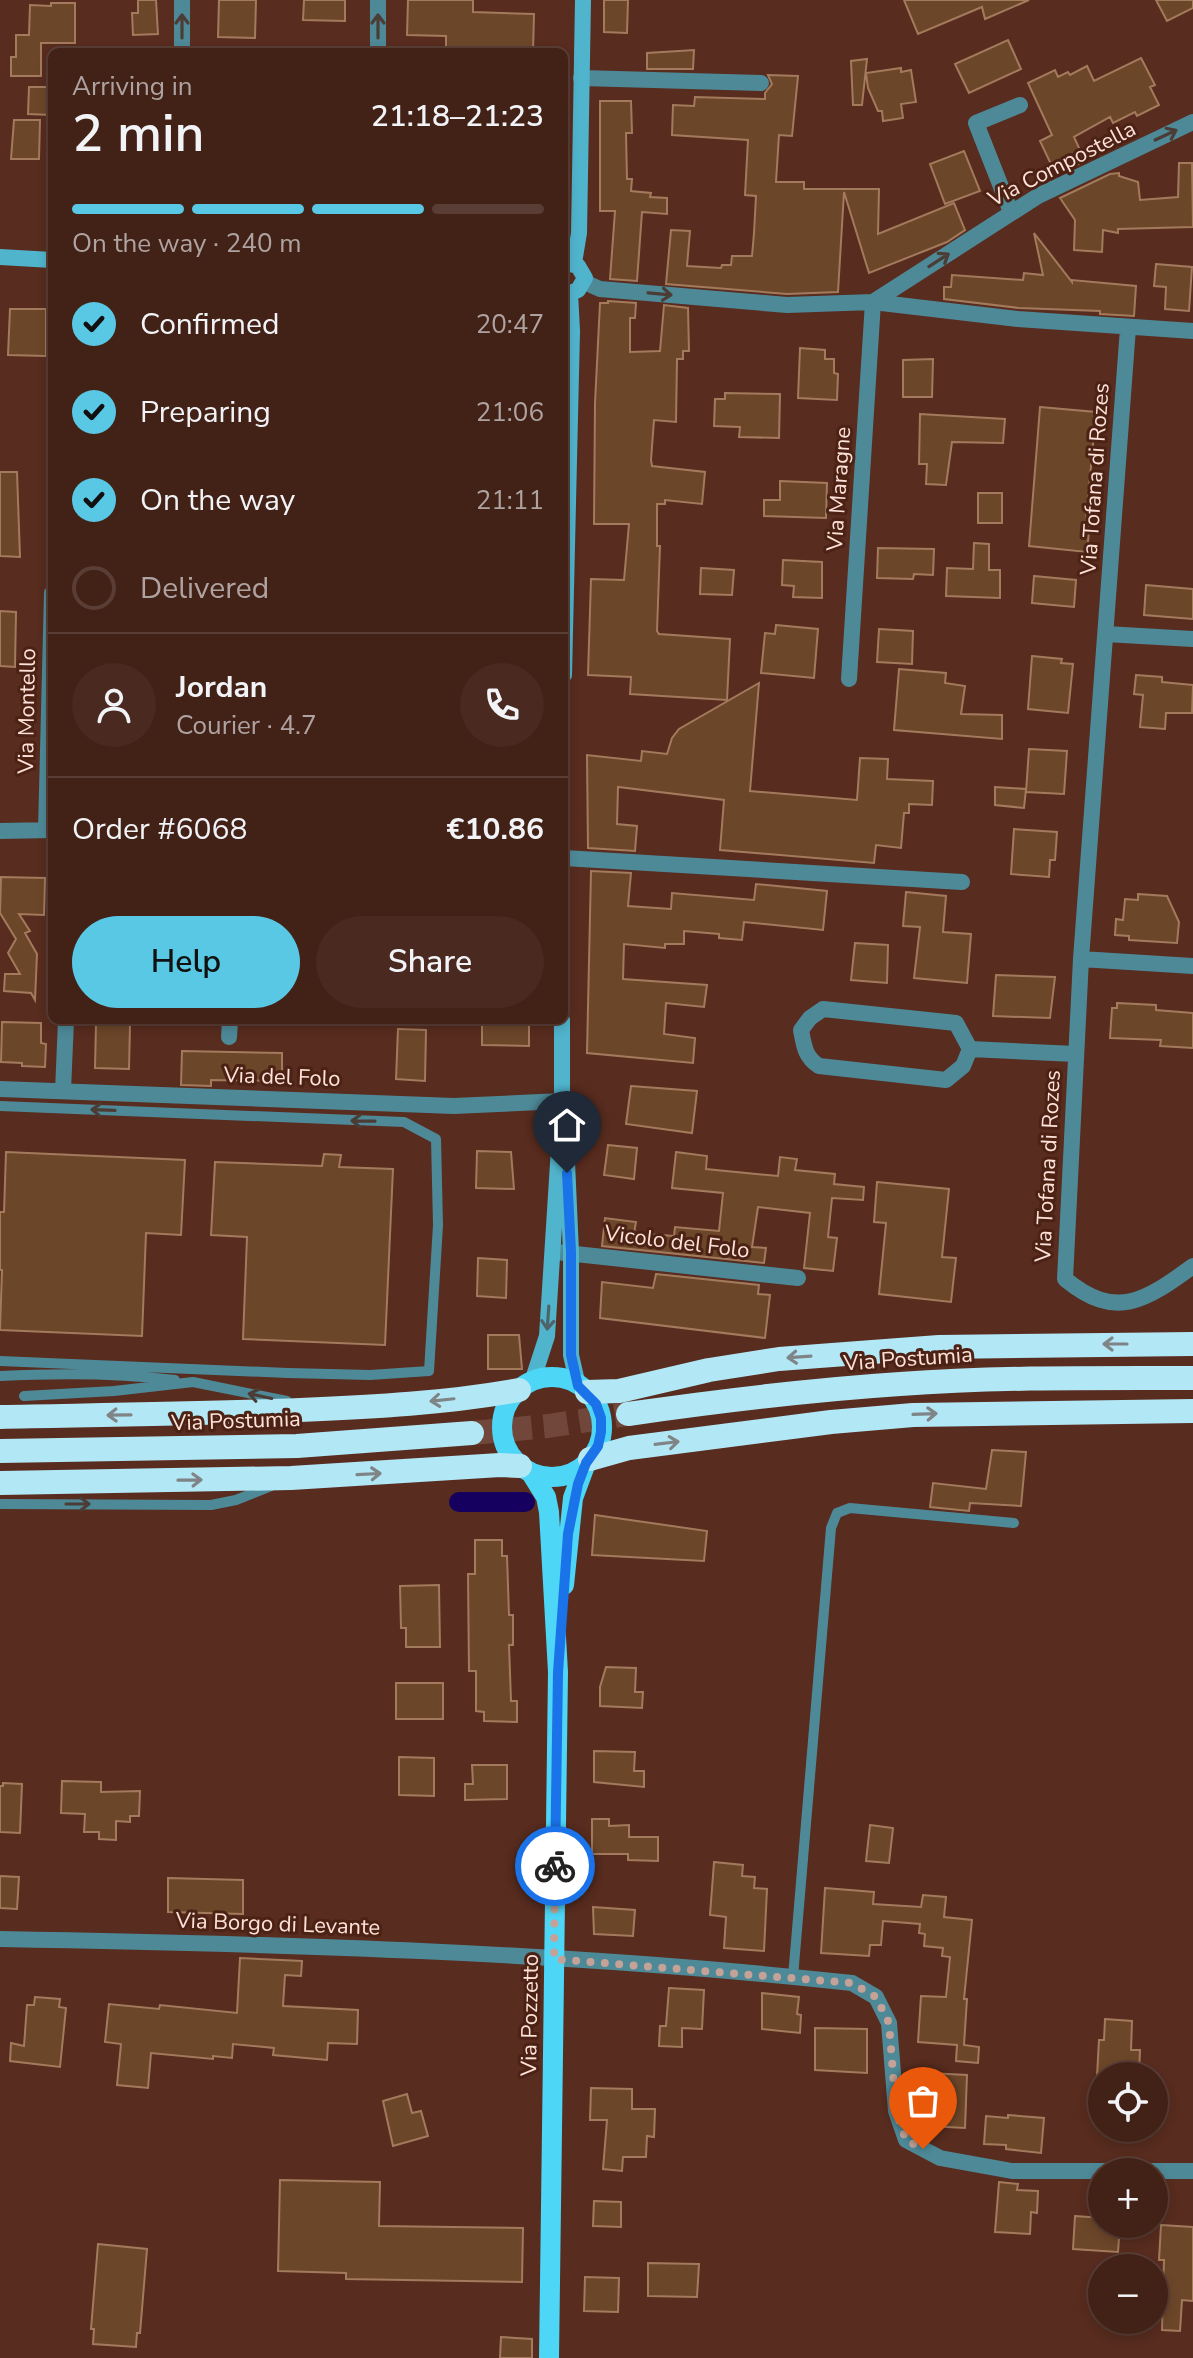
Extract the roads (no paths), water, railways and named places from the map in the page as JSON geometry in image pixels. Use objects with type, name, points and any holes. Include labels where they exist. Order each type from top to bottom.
[{"type":"highway","points":[[583,1389],[619,1391],[709,1370],[779,1359],[939,1347],[1193,1344]]},
{"type":"highway","name":"Via Postumia","points":[[628,1414],[767,1395],[903,1383],[1015,1378],[1193,1378]]},
{"type":"highway","points":[[0,1417],[337,1408],[419,1403],[526,1386]]},
{"type":"highway","points":[[588,1461],[629,1448],[831,1422],[913,1415],[1193,1411]]},
{"type":"highway","name":"Via Postumia","points":[[0,1451],[297,1446],[472,1433]]},
{"type":"highway","points":[[0,1483],[291,1478],[500,1465],[526,1469]]},
{"type":"main road","points":[[546,1378],[561,1378],[583,1389],[596,1404],[601,1418],[601,1432],[598,1446],[577,1471],[554,1477],[526,1469],[510,1455],[502,1428],[510,1400],[526,1386],[546,1378]]},
{"type":"main road","name":"Via Pozzetto","points":[[549,2358],[558,1672],[573,1498],[588,1461]]},
{"type":"main road","name":"Via Pozzetto","points":[[526,1469],[546,1497],[549,1512],[558,1672]]},
{"type":"street","points":[[182,0],[182,48]]},
{"type":"street","points":[[378,0],[378,48]]},
{"type":"street","points":[[568,484],[573,289],[582,269],[569,263],[579,233],[583,0]]},
{"type":"street","points":[[581,78],[761,83]]},
{"type":"street","points":[[1011,212],[976,123],[1020,105]]},
{"type":"street","name":"Via Compostella","points":[[873,302],[1038,196],[1193,122]]},
{"type":"street","points":[[0,257],[48,260]]},
{"type":"street","points":[[573,289],[787,305],[873,302],[1018,319],[1193,331]]},
{"type":"street","name":"Via Maragne","points":[[849,679],[873,302]]},
{"type":"street","name":"Via Tofana di Rozes","points":[[1128,328],[1081,959],[1065,1279],[1080,1291],[1111,1305],[1144,1298],[1193,1266]]},
{"type":"street","points":[[1106,634],[1193,639]]},
{"type":"street","points":[[0,831],[48,830]]},
{"type":"street","points":[[568,858],[962,882]]},
{"type":"street","points":[[1081,959],[1193,966]]},
{"type":"street","points":[[823,1009],[956,1023],[970,1049],[963,1066],[946,1080],[819,1066],[810,1060],[804,1048],[801,1030],[810,1018],[823,1009]]},
{"type":"street","points":[[63,1091],[66,1024]]},
{"type":"street","points":[[562,1024],[562,1101],[571,1252],[571,1355],[583,1389]]},
{"type":"street","points":[[970,1049],[1075,1054]]},
{"type":"street","name":"Via del Folo","points":[[0,1089],[452,1106],[562,1101]]},
{"type":"street","points":[[526,1386],[547,1336],[562,1101]]},
{"type":"street","name":"Vicolo del Folo","points":[[552,1252],[798,1278]]},
{"type":"street","name":"Via Borgo di Levante","points":[[0,1939],[274,1944],[554,1959],[852,1983],[876,1997],[889,2023],[896,2111],[906,2140],[940,2158],[1012,2171],[1193,2171]]},
{"type":"lane","points":[[0,1106],[404,1122],[436,1139],[438,1225],[429,1371],[370,1375],[0,1361]]},
{"type":"lane","points":[[0,1376],[93,1372],[193,1382],[337,1408]]},
{"type":"lane","points":[[24,1396],[114,1391],[193,1382]]},
{"type":"lane","points":[[0,1504],[211,1505],[236,1500],[291,1478]]},
{"type":"lane","points":[[793,1977],[831,1528],[837,1513],[850,1508],[1014,1523]]},
{"type":"waterway","points":[[459,1502],[525,1502]]},
{"type":"tunnel","points":[[472,1433],[628,1414]]}]
